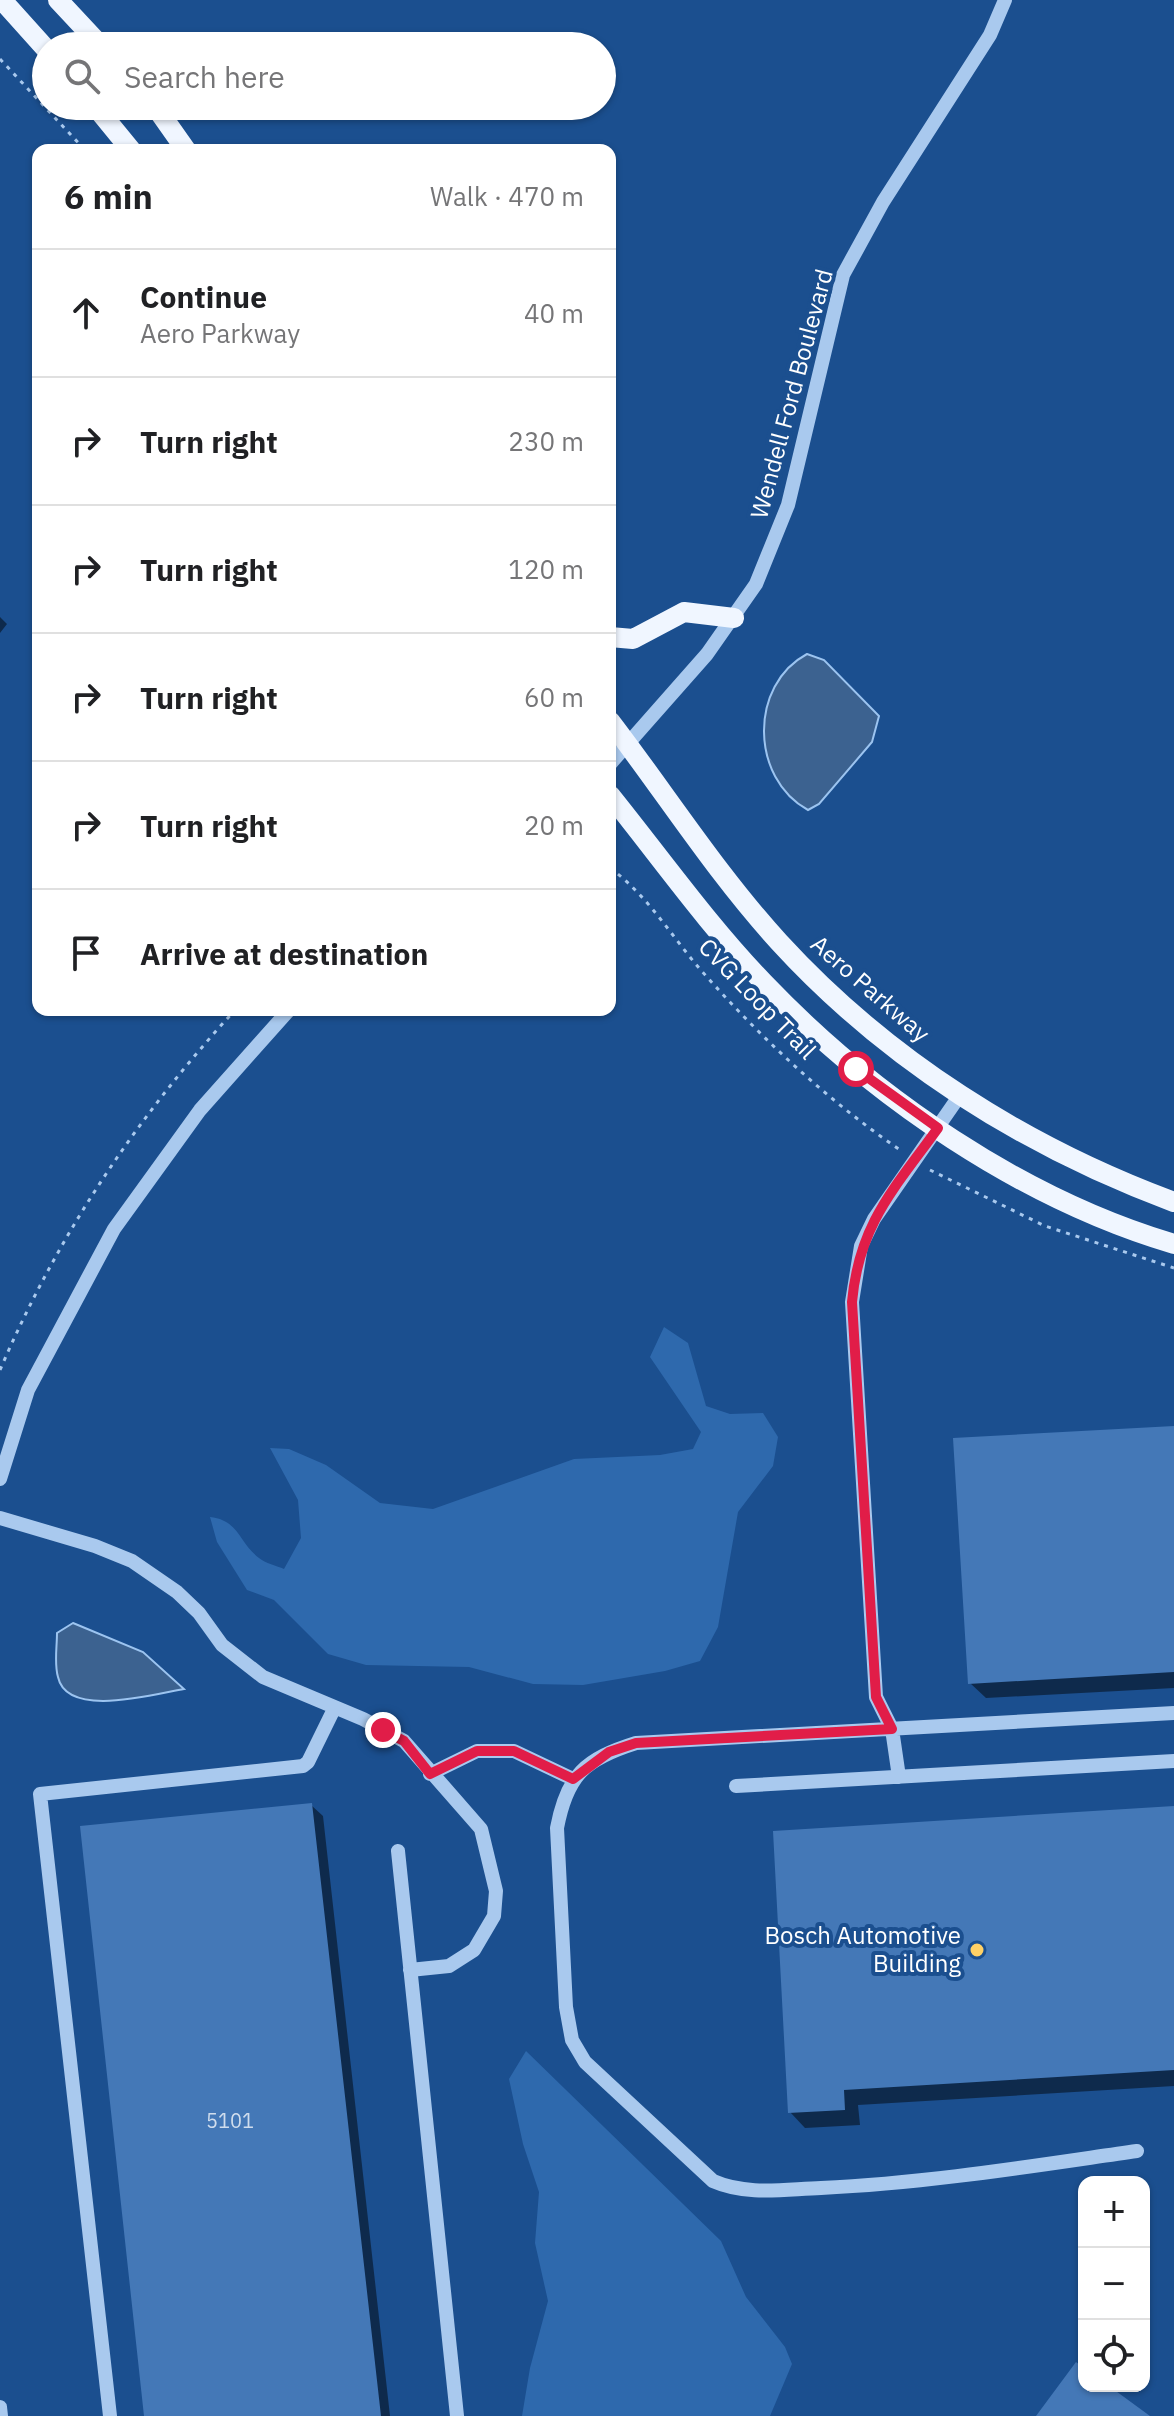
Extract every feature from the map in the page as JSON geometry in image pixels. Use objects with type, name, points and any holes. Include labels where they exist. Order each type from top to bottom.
[{"type":"main road","points":[[2,0],[32,33]]},
{"type":"main road","points":[[58,0],[88,32]]},
{"type":"main road","points":[[106,120],[126,144]]},
{"type":"main road","points":[[165,120],[182,144]]},
{"type":"main road","points":[[616,638],[633,639],[684,612],[734,618]]},
{"type":"main road","name":"Aero Parkway","points":[[616,729],[726,878],[777,940],[853,1014],[960,1095],[1079,1162],[1174,1202]]},
{"type":"main road","points":[[616,802],[762,981],[837,1055],[938,1128],[1070,1204],[1137,1233],[1174,1244]]},
{"type":"street","name":"Wendell Ford Boulevard","points":[[616,758],[734,618],[756,584],[788,505],[843,275],[878,210],[990,35],[1005,0]]},
{"type":"street","points":[[0,1479],[28,1390],[114,1229],[200,1110],[284,1016]]},
{"type":"street","points":[[899,1777],[892,1729],[876,1697],[852,1302],[861,1246],[874,1219],[960,1095]]},
{"type":"street","points":[[0,1518],[132,1561],[177,1592],[199,1613],[222,1645],[243,1663],[288,1690],[363,1719],[404,1741],[481,1829],[496,1891],[494,1916],[474,1950],[449,1966],[410,1970]]},
{"type":"street","points":[[110,2416],[40,1794],[303,1766],[308,1762],[334,1709]]},
{"type":"street","points":[[1137,2151],[907,2184],[733,2190],[713,2181],[585,2062],[572,2040],[566,2007],[557,1828],[562,1803],[573,1779],[609,1752],[636,1743],[1174,1713]]},
{"type":"street","points":[[430,1774],[477,1751],[514,1751],[573,1779]]},
{"type":"street","points":[[736,1786],[1174,1761]]},
{"type":"street","points":[[398,1851],[457,2416]]},
{"type":"street","points":[[0,2407],[1,2416]]},
{"type":"path","points":[[0,59],[32,93]]},
{"type":"path","points":[[57,120],[79,144]]},
{"type":"path","name":"CVG Loop Trail","points":[[616,872],[637,888],[664,925],[740,1013],[803,1074],[890,1143]]},
{"type":"path","points":[[0,1370],[25,1312],[85,1201],[158,1098],[230,1016]]},
{"type":"path","points":[[937,1174],[1045,1226],[1174,1268]]},
{"type":"shaded area","points":[[807,654],[824,660],[879,716],[872,742],[819,804],[808,810],[789,795],[775,776],[767,755],[764,732],[767,709],[775,687],[788,668]]},
{"type":"shaded area","points":[[664,1327],[688,1343],[706,1406],[730,1414],[763,1413],[778,1437],[773,1466],[738,1512],[718,1627],[700,1661],[665,1671],[583,1685],[533,1684],[469,1667],[366,1665],[328,1654],[274,1600],[247,1590],[217,1542],[210,1517],[233,1527],[262,1560],[284,1569],[301,1538],[298,1500],[270,1448],[289,1449],[326,1465],[380,1503],[433,1509],[574,1459],[660,1455],[693,1449],[701,1432],[650,1357]]},
{"type":"shaded area","points":[[73,1623],[143,1652],[184,1689],[114,1701],[94,1701],[65,1690],[56,1667],[57,1633]]},
{"type":"shaded area","points":[[526,2051],[721,2241],[746,2297],[785,2347],[792,2364],[770,2416],[522,2416],[530,2368],[548,2301],[535,2243],[539,2192],[523,2144],[509,2079]]},
{"type":"building","points":[[1174,1426],[1174,1672],[968,1684],[953,1438]]},
{"type":"building","points":[[312,1803],[381,2416],[144,2416],[80,1826]]},
{"type":"building","name":"Bosch Automotive Building","points":[[1174,1806],[1174,2070],[844,2090],[845,2110],[788,2113],[773,1831]]},
{"type":"building","points":[[1076,2362],[1078,2392],[1117,2392],[1150,2416],[1036,2416]]},
{"type":"place","name":"Bosch Automotive Building","points":[[977,1950]]},
{"type":"route","points":[[383,1730],[404,1741],[430,1774],[477,1751],[514,1751],[573,1779],[585,1766],[609,1752],[636,1743],[892,1729],[876,1697],[852,1302],[861,1246],[874,1219],[938,1128],[914,1114],[856,1069]]}]
